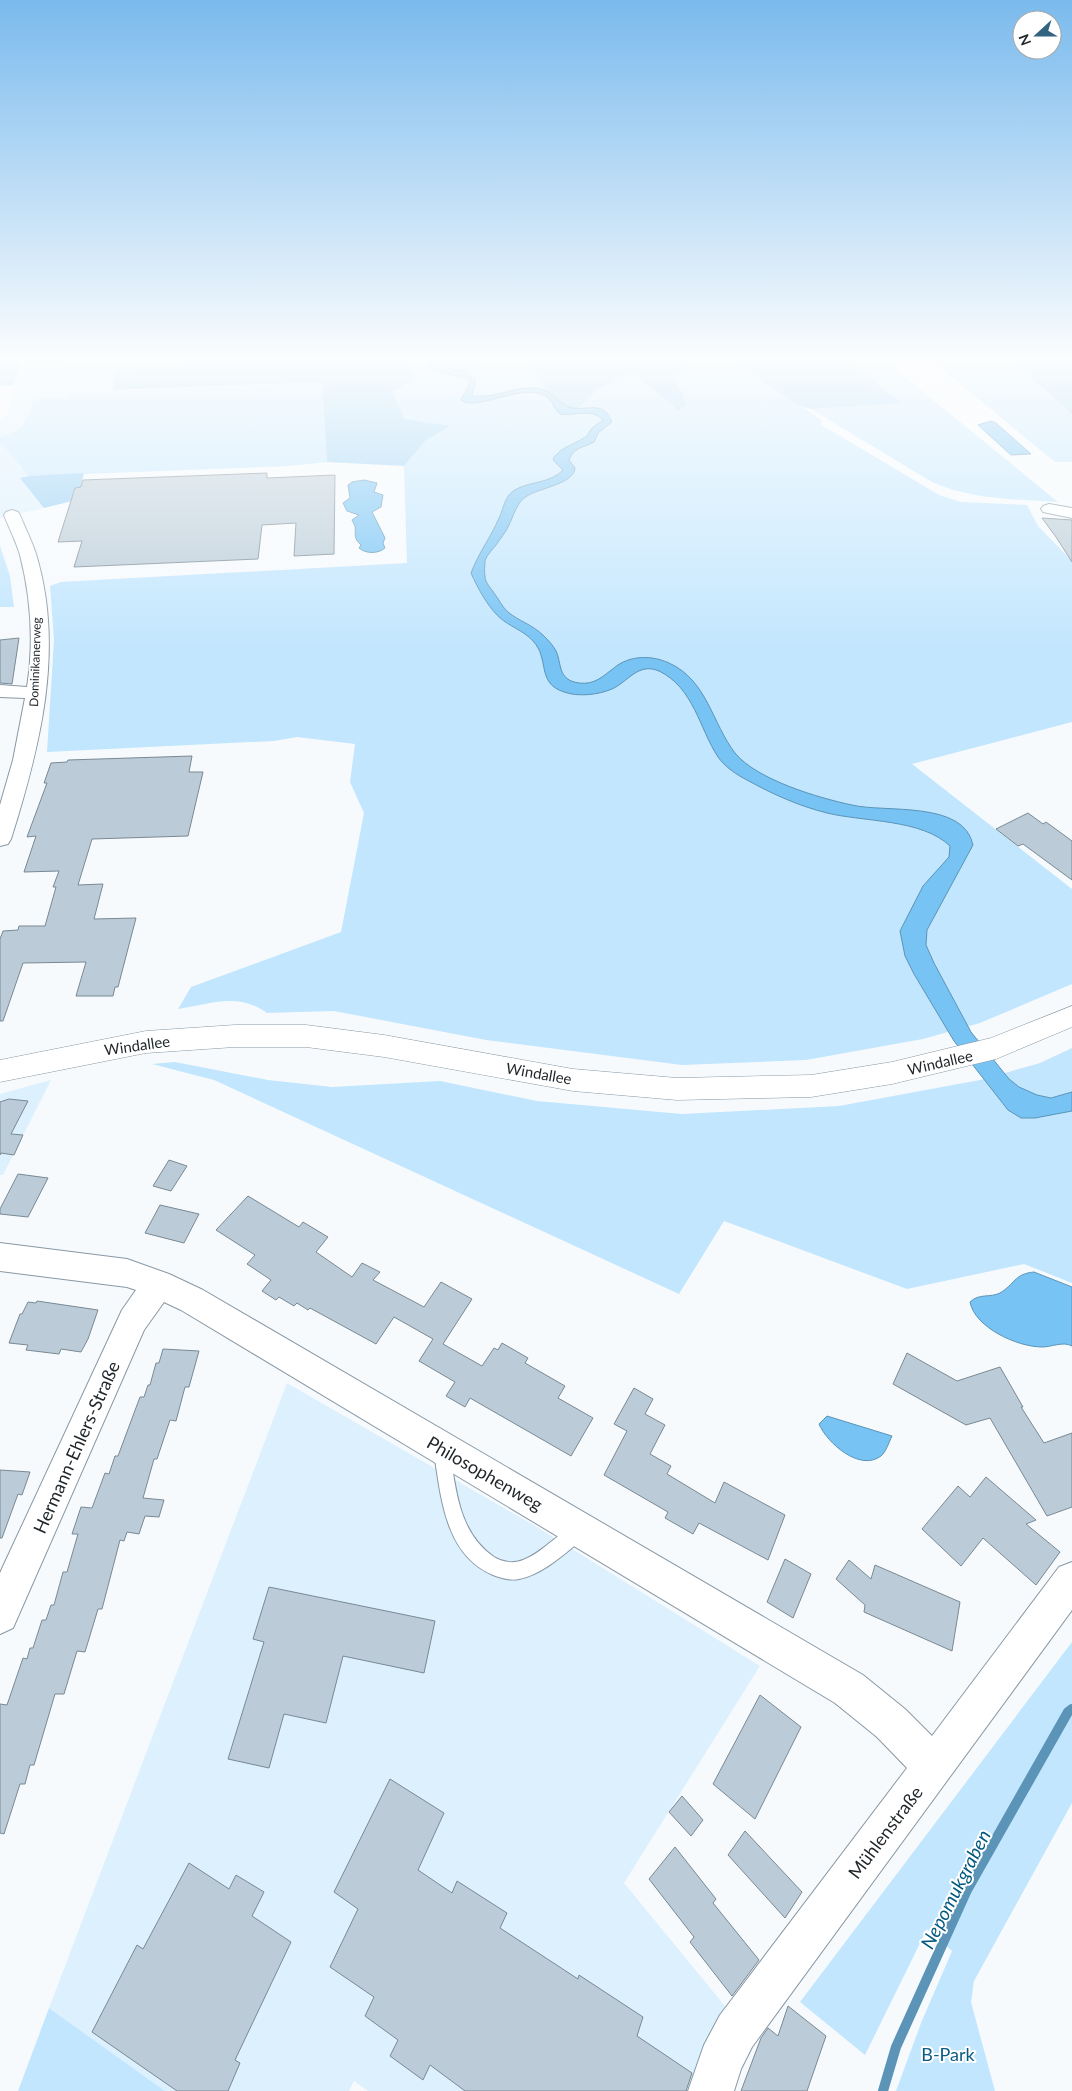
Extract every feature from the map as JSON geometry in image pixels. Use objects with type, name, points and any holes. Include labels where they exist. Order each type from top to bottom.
[{"type":"main road","name":"Windallee","points":[[0,1071],[146,1042],[244,1036],[306,1036],[384,1046],[573,1080],[678,1089],[811,1086],[892,1073],[996,1048],[1072,1016]]},
{"type":"street","points":[[1049,509],[1072,513]]},
{"type":"street","name":"Dominikanerweg","points":[[0,839],[16,792],[30,737],[37,693],[39,631],[35,581],[24,543],[12,514]]},
{"type":"street","points":[[0,692],[37,693]]},
{"type":"street","name":"Philosophenweg","points":[[0,1257],[127,1273],[158,1284],[192,1300],[849,1689],[891,1723],[934,1766]]},
{"type":"street","name":"Hermann-Ehlers-Straße","points":[[0,1615],[133,1320],[158,1284]]},
{"type":"street","name":"Mühlenstraße","points":[[711,2091],[720,2061],[736,2030],[1072,1580]]},
{"type":"lane","points":[[442,1448],[454,1514],[462,1538],[478,1558],[500,1569],[520,1570],[544,1557],[582,1530]]},
{"type":"shaded area","points":[[0,458],[314,458],[327,462],[287,466],[29,476],[21,479],[44,508],[0,518]]},
{"type":"shaded area","points":[[327,458],[411,458],[404,466],[327,462]]},
{"type":"shaded area","points":[[554,458],[570,458],[569,460],[575,468],[573,473],[563,482],[532,493],[520,502],[506,530],[485,561],[485,579],[506,610],[540,632],[549,641],[556,651],[564,675],[572,681],[590,683],[620,664],[641,658],[662,660],[682,671],[701,691],[735,753],[758,772],[806,793],[852,805],[922,811],[939,815],[955,821],[967,831],[973,845],[927,930],[926,945],[971,1032],[1009,1079],[1019,1087],[1037,1095],[1051,1098],[1072,1092],[1072,1111],[1035,1118],[1021,1118],[1008,1110],[954,1041],[905,956],[900,931],[923,886],[949,857],[950,846],[938,837],[909,826],[842,816],[806,807],[776,795],[739,776],[718,757],[688,698],[671,678],[659,671],[645,669],[639,671],[612,689],[588,695],[564,692],[555,688],[550,683],[546,677],[541,655],[533,641],[495,613],[483,596],[471,573],[510,494],[525,485],[558,475],[563,470],[553,460]]},
{"type":"shaded area","points":[[84,473],[81,487],[75,488],[72,501],[44,508],[20,478],[29,476]]},
{"type":"shaded area","points":[[364,480],[377,483],[374,492],[383,495],[381,507],[372,512],[385,538],[383,543],[385,548],[376,552],[368,552],[359,548],[361,545],[356,538],[355,526],[352,520],[359,515],[347,511],[343,503],[350,498],[348,485],[352,482]]},
{"type":"shaded area","points":[[51,1080],[3,1175],[0,1175],[0,1094]]},
{"type":"shaded area","points":[[1034,1272],[1072,1287],[1072,1346],[1061,1344],[1042,1347],[1021,1344],[989,1328],[974,1311],[970,1302],[973,1299],[1000,1293],[1018,1277]]},
{"type":"shaded area","points":[[287,1383],[537,1527],[760,1666],[624,1883],[725,2006],[711,2033],[694,2091],[368,2091],[354,2081],[349,2091],[165,2091],[49,2008]]},
{"type":"shaded area","points":[[827,1416],[892,1436],[881,1456],[873,1460],[854,1458],[837,1447],[823,1431],[819,1424]]},
{"type":"green space","points":[[13,458],[327,458],[327,462],[287,466],[29,476]]},
{"type":"green space","points":[[411,458],[876,458],[939,495],[961,502],[1027,505],[1038,526],[1072,561],[1072,722],[912,764],[1072,889],[1072,984],[980,1023],[923,1039],[806,1060],[682,1065],[486,1040],[334,1011],[267,1013],[246,1003],[235,1001],[224,1001],[178,1009],[191,987],[341,932],[364,813],[350,782],[355,744],[297,737],[274,741],[47,752],[54,640],[50,586],[61,582],[407,563],[404,466]]},
{"type":"green space","points":[[892,458],[1004,458],[1058,502],[994,498],[947,488],[932,482]]},
{"type":"green space","points":[[1050,458],[1072,458],[1072,462],[1055,462]]},
{"type":"green space","points":[[0,546],[10,576],[14,607],[0,607]]},
{"type":"green space","points":[[1072,1048],[1072,1283],[1024,1264],[907,1289],[724,1221],[679,1294],[214,1080],[152,1064],[175,1062],[268,1080],[332,1087],[440,1081],[537,1101],[682,1114],[839,1106],[980,1080],[1040,1063]]},
{"type":"green space","name":"B-Park","points":[[1072,1642],[1072,1803],[974,1981],[971,2002],[995,2091],[896,2091],[921,2023],[952,1951],[927,1929],[865,2055],[800,2002]]},
{"type":"green space","points":[[49,2008],[165,2091],[18,2091]]},
{"type":"building","points":[[267,473],[267,478],[335,475],[334,554],[294,556],[296,523],[262,525],[258,559],[74,567],[82,541],[58,542],[75,488],[81,487],[83,480]]},
{"type":"building","points":[[1042,518],[1072,520],[1072,562],[1056,537]]},
{"type":"building","points":[[19,638],[12,684],[0,683],[0,640]]},
{"type":"building","points":[[192,756],[189,772],[203,772],[188,836],[92,839],[78,885],[103,884],[94,919],[136,918],[118,987],[115,987],[113,996],[76,996],[86,962],[23,963],[3,1021],[0,1021],[0,939],[3,931],[18,930],[19,926],[45,926],[56,887],[53,887],[59,871],[24,872],[36,836],[27,837],[47,783],[44,783],[51,763],[67,762],[68,760]]},
{"type":"building","points":[[1028,813],[1043,824],[1046,822],[1072,841],[1072,880],[1023,844],[1018,846],[996,829]]},
{"type":"building","points":[[9,1099],[28,1101],[11,1134],[23,1135],[14,1155],[1,1153],[0,1155],[0,1102]]},
{"type":"building","points":[[169,1160],[187,1166],[171,1191],[153,1186]]},
{"type":"building","points":[[18,1174],[48,1178],[28,1217],[0,1214],[0,1209]]},
{"type":"building","points":[[248,1196],[299,1227],[303,1222],[328,1237],[316,1252],[352,1277],[362,1263],[380,1272],[373,1280],[424,1307],[441,1282],[472,1299],[443,1344],[482,1366],[494,1348],[498,1350],[502,1343],[528,1358],[525,1363],[565,1386],[558,1398],[593,1418],[571,1456],[470,1398],[465,1407],[446,1396],[455,1382],[419,1361],[433,1339],[394,1317],[376,1344],[310,1308],[308,1310],[297,1303],[294,1306],[279,1297],[276,1300],[262,1291],[271,1280],[247,1264],[255,1255],[216,1230]]},
{"type":"building","points":[[160,1205],[199,1214],[184,1243],[145,1233]]},
{"type":"building","points":[[37,1301],[98,1310],[88,1339],[81,1352],[61,1349],[59,1354],[26,1350],[28,1345],[9,1343],[20,1314],[22,1314],[28,1302],[36,1303]]},
{"type":"building","points":[[163,1349],[199,1351],[189,1387],[185,1387],[176,1421],[170,1420],[157,1459],[154,1459],[143,1498],[164,1500],[159,1517],[145,1516],[139,1534],[127,1532],[124,1541],[120,1540],[102,1609],[98,1609],[85,1652],[77,1651],[64,1694],[55,1694],[34,1765],[30,1765],[25,1784],[20,1784],[4,1834],[0,1833],[0,1704],[7,1705],[23,1658],[27,1659],[30,1648],[33,1648],[42,1620],[46,1620],[51,1605],[54,1605],[63,1572],[67,1572],[78,1534],[72,1534],[81,1507],[92,1508],[105,1473],[109,1474],[115,1456],[118,1456],[140,1397],[144,1397],[148,1385],[150,1385],[156,1363],[159,1363]]},
{"type":"building","points":[[907,1353],[957,1381],[1000,1367],[1023,1407],[1021,1407],[1044,1443],[1072,1433],[1072,1507],[1047,1516],[990,1418],[966,1425],[893,1384]]},
{"type":"building","points":[[634,1388],[653,1399],[645,1414],[665,1425],[650,1454],[671,1466],[667,1474],[715,1503],[724,1482],[785,1515],[768,1560],[699,1523],[693,1534],[665,1518],[668,1512],[604,1475],[627,1431],[614,1424]]},
{"type":"building","points":[[0,1470],[30,1472],[22,1495],[18,1494],[2,1538],[0,1538]]},
{"type":"building","points":[[986,1477],[1036,1520],[1026,1524],[1060,1552],[1036,1585],[983,1538],[961,1566],[922,1529],[958,1486],[970,1497]]},
{"type":"building","points":[[785,1559],[811,1574],[793,1618],[767,1602]]},
{"type":"building","points":[[849,1560],[871,1579],[875,1565],[960,1602],[952,1651],[864,1612],[865,1605],[836,1579]]},
{"type":"building","points":[[269,1587],[435,1621],[424,1673],[343,1656],[326,1723],[284,1714],[269,1768],[228,1759],[264,1642],[253,1639]]},
{"type":"building","points":[[760,1695],[801,1727],[755,1819],[713,1784]]},
{"type":"building","points":[[390,1779],[444,1813],[418,1870],[452,1893],[457,1881],[507,1913],[500,1928],[578,1979],[579,1975],[643,2017],[637,2036],[692,2073],[686,2091],[465,2091],[430,2065],[423,2080],[390,2056],[398,2040],[365,2016],[374,1997],[330,1967],[358,1909],[334,1892]]},
{"type":"building","points":[[682,1796],[703,1820],[691,1836],[669,1812]]},
{"type":"building","points":[[745,1831],[802,1892],[785,1918],[728,1855]]},
{"type":"building","points":[[675,1847],[716,1899],[713,1903],[759,1960],[732,1996],[690,1942],[694,1937],[649,1879]]},
{"type":"building","points":[[189,1863],[229,1889],[236,1875],[264,1892],[252,1916],[291,1942],[235,2060],[240,2063],[228,2091],[177,2091],[92,2032],[137,1945],[143,1949]]},
{"type":"building","points":[[788,2006],[826,2036],[807,2091],[741,2091],[761,2038],[768,2028],[778,2036]]},
{"type":"waterway","name":"Nepomukgraben","points":[[883,2091],[896,2047],[967,1890],[1068,1712],[1072,1709]]}]
